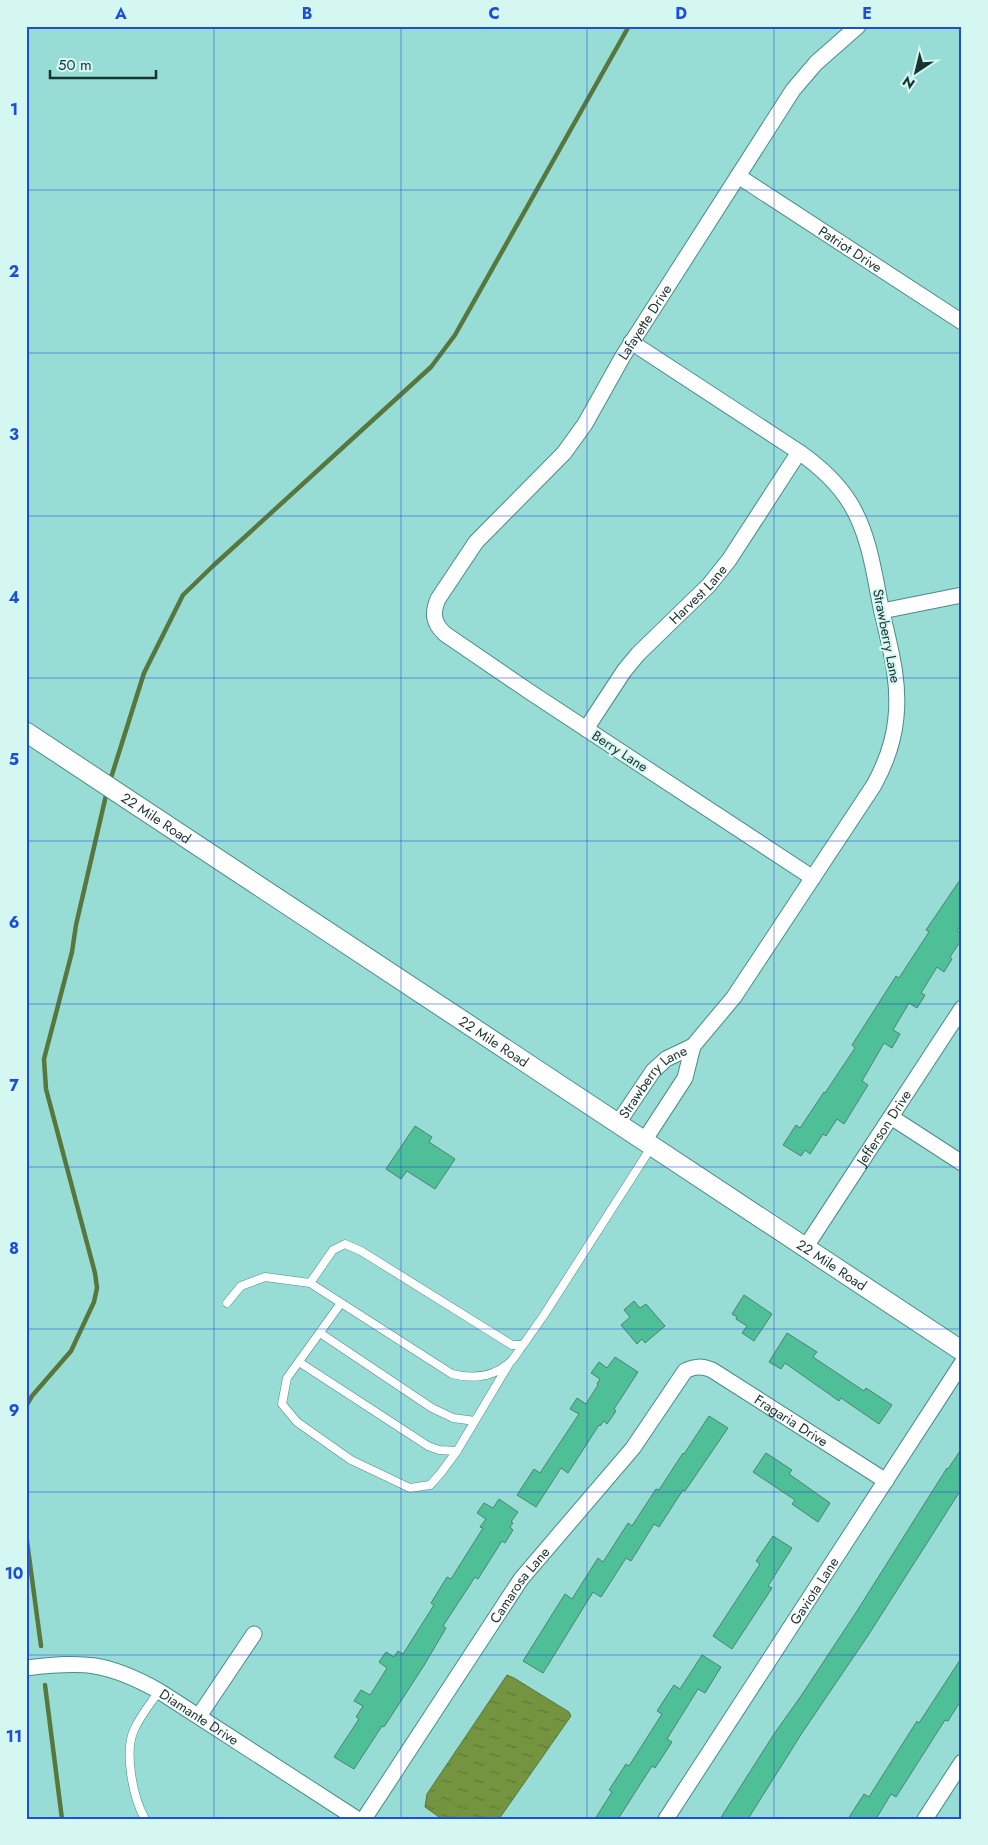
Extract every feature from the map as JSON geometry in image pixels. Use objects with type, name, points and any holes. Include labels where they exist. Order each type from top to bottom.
[{"type":"street","name":"Lafayette Drive","points":[[433,617],[438,599],[476,542],[553,464],[575,438],[594,410],[631,342],[804,76],[858,26]]},
{"type":"street","name":"Patriot Drive","points":[[738,176],[962,322]]},
{"type":"street","name":"Strawberry Lane","points":[[631,342],[799,452],[841,490],[857,514],[870,555],[897,686],[896,716],[891,745],[888,757],[874,785],[734,997],[694,1046],[685,1078],[648,1143]]},
{"type":"street","name":"Harvest Lane","points":[[586,729],[624,671],[638,654],[709,585],[729,560],[799,452]]},
{"type":"street","points":[[882,611],[962,595]]},
{"type":"street","name":"Berry Lane","points":[[433,617],[438,628],[445,634],[813,878]]},
{"type":"street","name":"22 Mile Road","points":[[26,732],[962,1351]]},
{"type":"street","name":"Jefferson Drive","points":[[805,1248],[962,1008]]},
{"type":"street","name":"Strawberry Lane","points":[[618,1123],[653,1071],[666,1059],[694,1046]]},
{"type":"street","points":[[891,1117],[962,1163]]},
{"type":"street","name":"Gaviota Lane","points":[[666,1819],[962,1363]]},
{"type":"street","name":"Fragaria Drive","points":[[693,1367],[702,1366],[712,1370],[886,1481]]},
{"type":"street","name":"Camarosa Lane","points":[[364,1819],[521,1579],[634,1448],[679,1379],[685,1371],[693,1367]]},
{"type":"street","points":[[199,1716],[254,1634]]},
{"type":"street","name":"Diamante Drive","points":[[26,1668],[58,1664],[94,1665],[126,1674],[159,1691],[199,1716],[357,1819]]},
{"type":"street","points":[[925,1819],[960,1767]]},
{"type":"lane","points":[[341,1303],[287,1378],[282,1404],[297,1422],[351,1460],[410,1488],[430,1485],[457,1450],[509,1364],[544,1315],[648,1143]]},
{"type":"lane","points":[[310,1283],[333,1250],[345,1244],[361,1251],[512,1345],[523,1345]]},
{"type":"lane","points":[[227,1303],[241,1286],[265,1278],[310,1283],[452,1374],[466,1378],[483,1377],[509,1364]]},
{"type":"lane","points":[[320,1333],[432,1408],[453,1418],[475,1421]]},
{"type":"lane","points":[[299,1362],[428,1446],[439,1450],[457,1450]]},
{"type":"lane","points":[[144,1817],[135,1797],[130,1750],[131,1740],[134,1730],[159,1691]]},
{"type":"water","points":[[507,1675],[569,1712],[571,1716],[499,1819],[442,1819],[425,1807],[427,1794]]},
{"type":"building","points":[[962,877],[962,923],[957,931],[962,934],[962,939],[950,957],[952,959],[944,972],[937,967],[921,993],[925,995],[917,1008],[909,1003],[893,1030],[900,1034],[892,1048],[884,1043],[862,1081],[868,1085],[844,1124],[837,1119],[826,1136],[823,1134],[810,1154],[805,1150],[801,1156],[783,1145],[796,1125],[800,1128],[825,1093],[855,1048],[852,1045],[896,976],[899,978],[929,932],[926,930]]},
{"type":"building","points":[[415,1126],[432,1137],[429,1142],[455,1159],[435,1189],[407,1171],[401,1179],[386,1169]]},
{"type":"building","points":[[744,1295],[772,1314],[754,1341],[742,1333],[747,1326],[732,1314]]},
{"type":"building","points":[[634,1301],[640,1308],[646,1304],[665,1326],[645,1343],[642,1339],[637,1344],[621,1325],[630,1317],[624,1310]]},
{"type":"building","points":[[787,1333],[817,1352],[813,1357],[864,1391],[866,1388],[892,1405],[879,1424],[841,1398],[839,1401],[785,1363],[781,1369],[769,1362]]},
{"type":"building","points":[[615,1357],[638,1372],[614,1409],[616,1411],[607,1424],[604,1421],[599,1425],[568,1473],[561,1468],[536,1507],[517,1495],[534,1469],[540,1473],[579,1414],[570,1409],[577,1398],[586,1404],[598,1385],[600,1379],[591,1373],[599,1362],[607,1368]]},
{"type":"building","points":[[709,1416],[728,1428],[659,1527],[654,1524],[631,1561],[626,1558],[601,1597],[593,1592],[543,1673],[523,1661],[565,1594],[572,1599],[598,1558],[603,1562],[628,1523],[632,1526],[656,1489],[659,1490]]},
{"type":"building","points":[[962,1448],[962,1488],[869,1634],[802,1733],[748,1819],[720,1819],[774,1734],[857,1611],[947,1468]]},
{"type":"building","points":[[766,1453],[792,1470],[789,1474],[830,1503],[818,1522],[792,1504],[795,1500],[753,1472]]},
{"type":"building","points":[[499,1499],[518,1512],[511,1522],[513,1523],[510,1527],[513,1530],[505,1543],[502,1541],[478,1579],[475,1577],[443,1626],[446,1628],[423,1667],[354,1769],[334,1757],[359,1719],[356,1717],[363,1706],[354,1701],[361,1690],[370,1695],[374,1689],[387,1668],[379,1662],[386,1652],[394,1657],[398,1651],[403,1654],[434,1605],[431,1603],[447,1577],[451,1579],[483,1528],[480,1527],[486,1519],[477,1513],[484,1503],[493,1508]]},
{"type":"building","points":[[773,1536],[792,1548],[768,1586],[772,1588],[732,1649],[713,1636],[760,1564],[756,1561]]},
{"type":"building","points":[[702,1655],[721,1667],[705,1693],[698,1689],[667,1739],[672,1742],[655,1768],[652,1766],[618,1819],[595,1819],[612,1792],[609,1790],[626,1764],[629,1766],[662,1714],[657,1711],[674,1685],[680,1689]]},
{"type":"building","points":[[962,1657],[962,1699],[948,1721],[945,1720],[896,1797],[891,1794],[876,1819],[848,1819],[864,1794],[869,1797],[917,1721],[919,1723]]},
{"type":"waterway","points":[[110,781],[144,673],[183,595],[431,367],[455,335],[629,26]]},
{"type":"waterway","points":[[26,1406],[32,1396],[71,1351],[94,1302],[97,1288],[95,1273],[46,1089],[44,1059],[72,952],[76,925],[107,791]]},
{"type":"waterway","points":[[26,1534],[41,1646]]},
{"type":"waterway","points":[[45,1685],[62,1819]]}]
